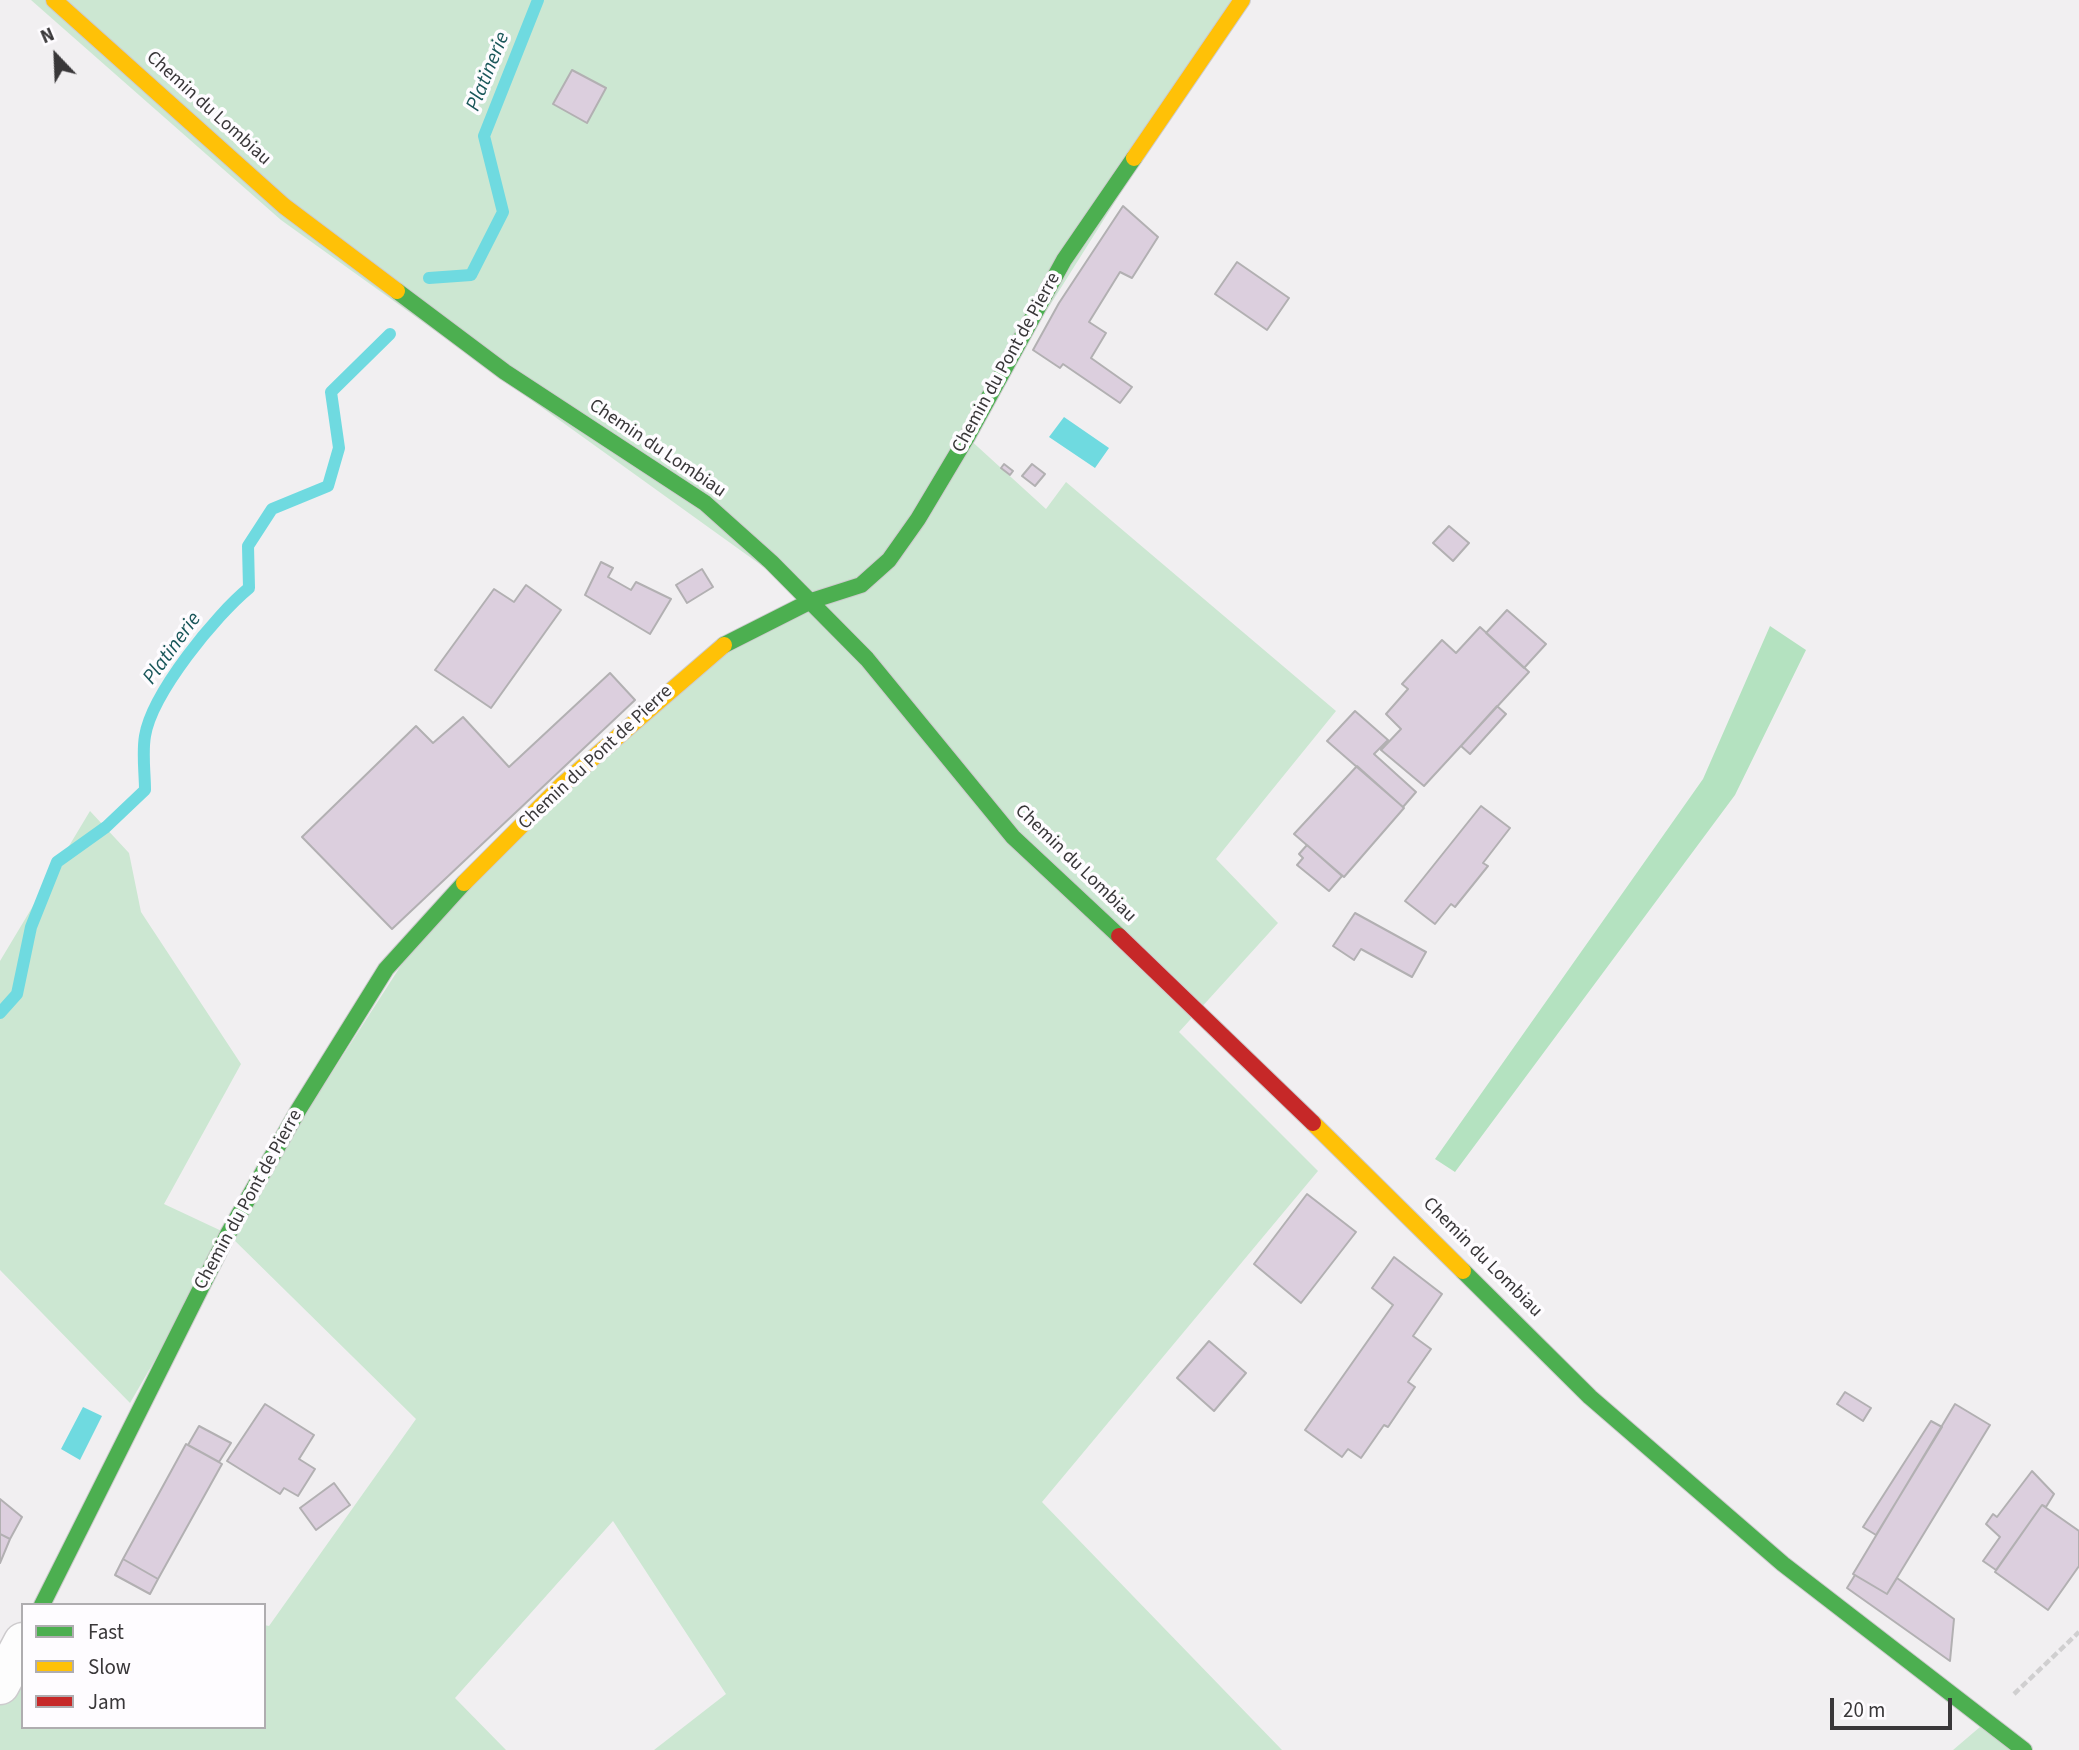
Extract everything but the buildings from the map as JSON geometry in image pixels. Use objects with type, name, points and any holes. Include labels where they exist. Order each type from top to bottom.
[{"type":"street","name":"Chemin du Lombiau","points":[[54,0],[284,206],[505,372],[705,503],[811,601],[867,659],[1013,837],[1240,1049],[1590,1396],[1783,1564],[2024,1750]]},
{"type":"street","name":"Chemin du Pont de Pierre","points":[[43,1603],[228,1234],[299,1109],[386,969],[436,911],[554,794],[718,649],[811,601],[861,585],[889,560],[967,438],[1013,348],[1064,260],[1242,0]]},
{"type":"street","points":[[0,1685],[21,1646]]},
{"type":"path","points":[[1987,1721],[2079,1632]]},
{"type":"green space","points":[[31,0],[1242,0],[967,437],[1046,509],[1066,482],[1336,711],[1216,859],[1278,923],[1179,1032],[1318,1171],[1042,1502],[1282,1750],[654,1750],[726,1694],[613,1521],[455,1698],[506,1750],[0,1750],[0,1690],[21,1646],[21,1729],[266,1729],[266,1625],[269,1626],[416,1419],[228,1234],[436,911],[717,649],[811,601],[281,220]]},
{"type":"green space","points":[[1770,626],[1806,650],[1735,795],[1455,1172],[1435,1159],[1703,779]]},
{"type":"green space","points":[[90,811],[129,853],[141,912],[241,1064],[164,1204],[228,1234],[130,1403],[0,1270],[0,961]]},
{"type":"green space","points":[[1987,1721],[2024,1750],[1953,1750]]},
{"type":"water","points":[[1064,417],[1109,448],[1095,468],[1049,437]]},
{"type":"water","points":[[83,1407],[102,1416],[80,1460],[61,1449]]},
{"type":"waterway","name":"Platinerie","points":[[429,278],[471,275],[503,212],[484,136],[538,0]]},
{"type":"waterway","name":"Platinerie","points":[[0,1013],[17,994],[31,927],[57,862],[106,827],[145,790],[145,736],[150,718],[160,699],[172,677],[203,635],[249,588],[248,546],[272,509],[328,486],[339,448],[331,392],[390,334]]},
{"type":"traffic: fast","points":[[724,645],[811,601],[861,585],[889,560],[918,519],[967,437],[1064,260],[1134,158]]},
{"type":"traffic: fast","points":[[397,291],[505,372],[705,503],[771,562],[867,659],[1013,837],[1119,936]]},
{"type":"traffic: fast","points":[[43,1603],[228,1234],[299,1109],[386,969],[464,883]]},
{"type":"traffic: fast","points":[[1463,1271],[1590,1397],[1783,1564],[2024,1750]]},
{"type":"traffic: slow","points":[[54,0],[284,206],[397,291]]},
{"type":"traffic: slow","points":[[1134,158],[1242,0]]},
{"type":"traffic: slow","points":[[464,883],[563,784],[724,645]]},
{"type":"traffic: slow","points":[[1313,1123],[1463,1271]]},
{"type":"traffic: jam","points":[[1119,936],[1313,1123]]}]
